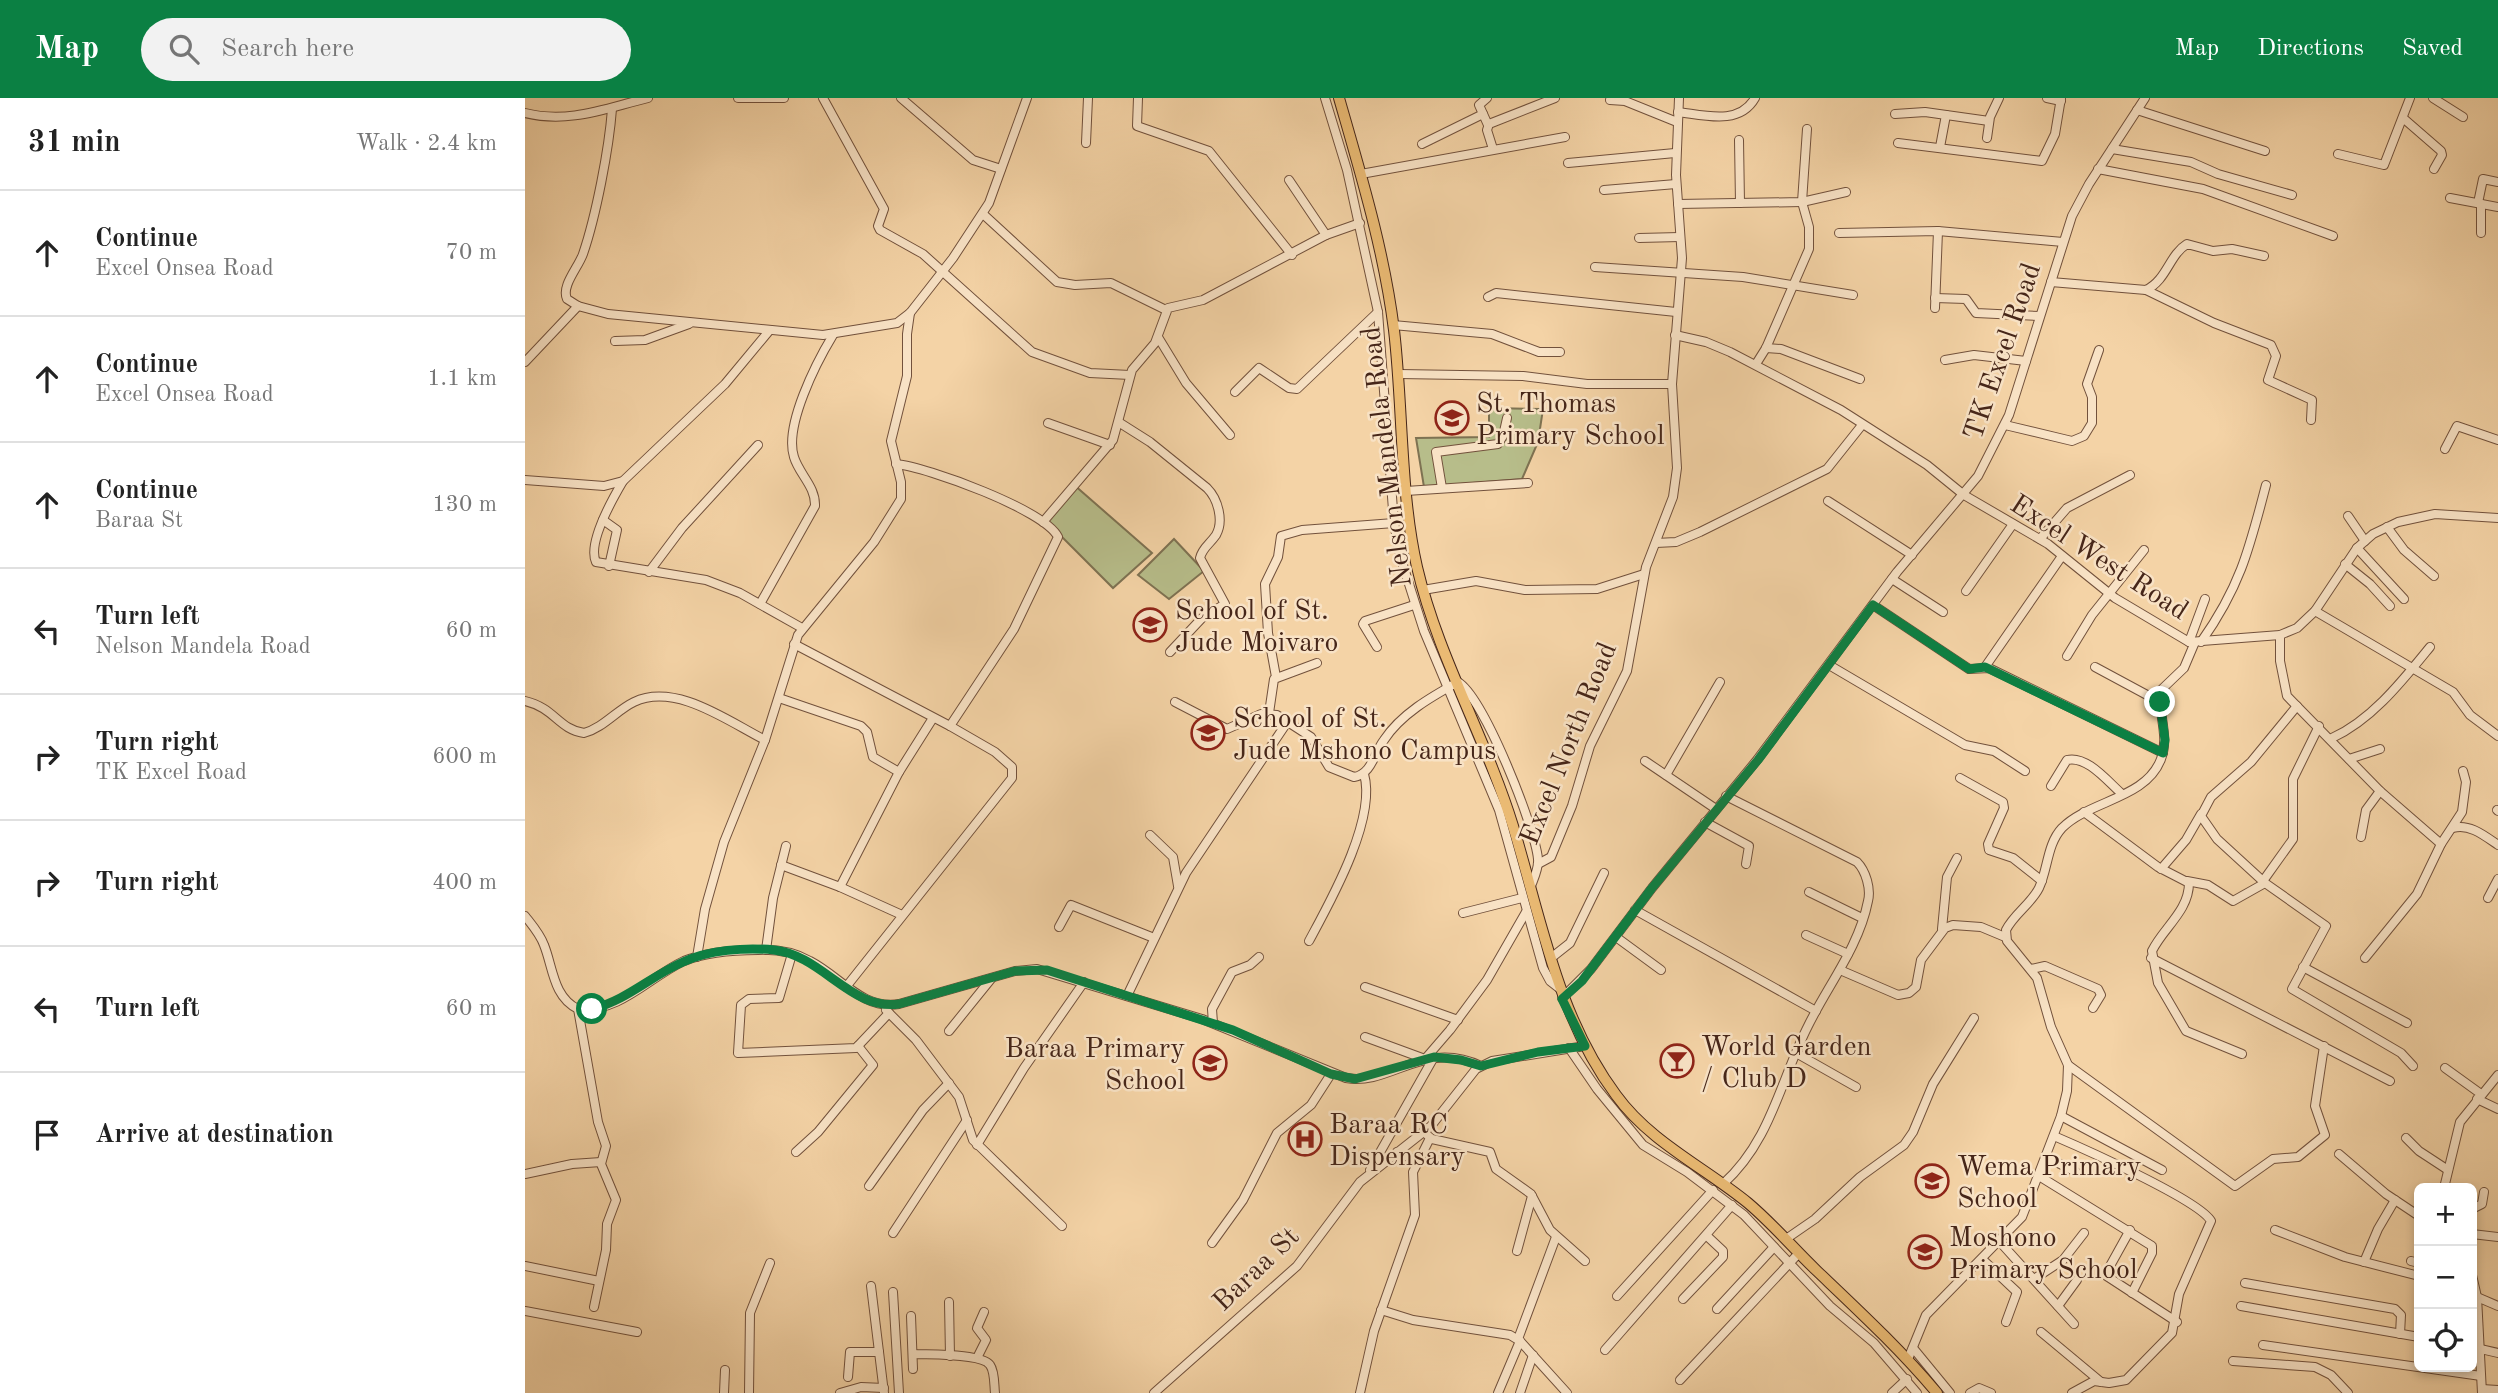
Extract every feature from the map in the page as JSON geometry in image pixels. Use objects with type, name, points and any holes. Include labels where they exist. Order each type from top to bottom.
[{"type":"main road","name":"Nelson Mandela Road","points":[[1339,98],[1361,174],[1385,275],[1399,374],[1406,491],[1423,590],[1453,685],[1504,798],[1561,994],[1585,1046],[1615,1094],[1642,1125],[1723,1184],[1786,1239],[1908,1359],[1937,1393]]},
{"type":"street","points":[[525,113],[554,118],[612,109],[648,98]]},
{"type":"street","points":[[738,98],[784,98]]},
{"type":"street","points":[[823,98],[884,209],[878,228],[923,254],[1032,352],[1090,373],[1130,375]]},
{"type":"street","points":[[901,98],[973,160],[1001,169]]},
{"type":"street","points":[[612,109],[610,137],[585,247],[565,290],[567,299],[578,306],[608,314],[833,335],[890,325],[910,313],[983,214],[993,196],[1027,98]]},
{"type":"street","points":[[1086,143],[1088,98]]},
{"type":"street","points":[[1138,98],[1137,126],[1209,151],[1292,255]]},
{"type":"street","points":[[1325,98],[1341,146],[1378,312],[1394,523],[1414,605],[1453,685],[1499,810],[1543,968],[1561,994]]},
{"type":"street","points":[[1487,98],[1479,105],[1488,125],[1493,149]]},
{"type":"street","points":[[1488,125],[1555,98]]},
{"type":"street","name":"Excel North Road","points":[[1538,864],[1551,857],[1572,806],[1590,746],[1627,671],[1644,574],[1673,497],[1677,478],[1672,384],[1676,312],[1682,272],[1675,153],[1679,98]]},
{"type":"street","points":[[1678,112],[1728,117],[1749,107],[1755,98]]},
{"type":"street","points":[[1987,138],[1989,121],[1999,98]]},
{"type":"street","points":[[1898,142],[2044,161],[2055,134],[2061,99],[2047,98]]},
{"type":"street","name":"TK Excel Road","points":[[1561,994],[1582,981],[1892,579],[1964,495],[1992,452],[2004,425],[2063,242],[2079,201],[2145,98]]},
{"type":"street","points":[[2338,154],[2384,165],[2410,98]]},
{"type":"street","points":[[2433,98],[2463,117]]},
{"type":"street","points":[[1610,100],[1625,101],[1677,122]]},
{"type":"street","points":[[2137,110],[2265,151]]},
{"type":"street","points":[[1895,114],[1911,111],[1989,121]]},
{"type":"street","points":[[1422,144],[1483,114]]},
{"type":"street","points":[[1940,147],[1946,115]]},
{"type":"street","points":[[2403,118],[2441,151],[2442,155],[2434,169]]},
{"type":"street","points":[[1756,364],[1766,348],[1809,249],[1809,227],[1802,202],[1807,129]]},
{"type":"street","points":[[1361,174],[1565,137]]},
{"type":"street","points":[[1739,140],[1740,203]]},
{"type":"street","points":[[2112,149],[2191,162],[2218,174],[2292,195]]},
{"type":"street","points":[[1569,163],[1675,153]]},
{"type":"street","points":[[2098,169],[2203,189],[2333,236]]},
{"type":"street","points":[[2481,233],[2479,203],[2483,179],[2498,182]]},
{"type":"street","points":[[1289,180],[1326,235]]},
{"type":"street","points":[[1604,190],[1676,184]]},
{"type":"street","points":[[1678,204],[1802,202],[1846,192]]},
{"type":"street","points":[[2450,198],[2498,207]]},
{"type":"street","points":[[983,214],[1058,282],[1075,285],[1111,283],[1166,310],[1203,300],[1326,235],[1360,223]]},
{"type":"street","points":[[1935,308],[1938,231]]},
{"type":"street","points":[[1839,233],[1938,231],[2063,242]]},
{"type":"street","points":[[1639,238],[1681,237]]},
{"type":"street","points":[[2147,290],[2157,284],[2178,252],[2187,244],[2213,251],[2232,249],[2264,256]]},
{"type":"street","points":[[1595,267],[1682,272],[1795,284],[1853,295]]},
{"type":"street","points":[[2051,282],[2147,290],[2214,323],[2271,345],[2276,356],[2268,380],[2312,400],[2311,420]]},
{"type":"street","points":[[1488,297],[1496,293],[1676,312]]},
{"type":"street","points":[[1935,298],[1965,299],[1976,313],[2039,316]]},
{"type":"street","points":[[525,362],[578,306]]},
{"type":"street","points":[[1043,522],[1110,444],[1120,423],[1130,375],[1158,337],[1166,310]]},
{"type":"street","points":[[1235,392],[1259,368],[1289,388],[1297,389],[1378,312]]},
{"type":"street","points":[[697,957],[705,909],[724,842],[765,740],[794,645],[802,628],[895,513],[902,488],[891,441],[907,376],[910,313]]},
{"type":"street","points":[[615,341],[645,340],[692,323]]},
{"type":"street","points":[[1393,325],[1492,334],[1539,352],[1560,352]]},
{"type":"street","points":[[769,331],[725,384],[623,481],[603,520],[593,557],[598,563],[609,566],[706,580],[760,604],[802,628]]},
{"type":"street","points":[[760,604],[815,506],[813,491],[793,454],[792,431],[807,385],[833,335]]},
{"type":"street","name":"Excel West Road","points":[[1675,335],[1716,345],[1756,364],[1862,425],[1927,465],[1964,495],[2040,539],[2109,593],[2195,642],[2280,635],[2297,628],[2315,611],[2357,548],[2398,522],[2435,514],[2498,518]]},
{"type":"street","points":[[1158,337],[1192,391],[1230,435]]},
{"type":"street","points":[[1766,348],[1781,349],[1860,379]]},
{"type":"street","points":[[2004,425],[2072,441],[2084,436],[2092,423],[2092,397],[2087,384],[2099,350]]},
{"type":"street","points":[[1945,360],[1975,355],[2026,361]]},
{"type":"street","points":[[1399,374],[1523,376],[1587,384],[1672,384]]},
{"type":"street","points":[[1442,488],[1436,452],[1498,444],[1507,418]]},
{"type":"street","points":[[1048,423],[1110,444]]},
{"type":"street","points":[[1120,423],[1150,442],[1207,488],[1219,514],[1217,532],[1201,552],[1200,558],[1225,604],[1202,618],[1170,652]]},
{"type":"street","points":[[1655,543],[1676,542],[1700,532],[1792,484],[1819,474],[1862,425]]},
{"type":"street","points":[[2445,449],[2457,426],[2498,440]]},
{"type":"street","points":[[649,572],[682,528],[758,445]]},
{"type":"street","points":[[896,464],[925,468],[952,478],[1043,522],[1057,533],[1057,541],[1014,629],[950,726]]},
{"type":"street","points":[[2040,539],[2067,508],[2130,475]]},
{"type":"street","points":[[525,480],[604,486],[623,481]]},
{"type":"street","points":[[1406,491],[1528,483]]},
{"type":"street","points":[[2195,642],[2234,592],[2266,485]]},
{"type":"street","points":[[1828,501],[1912,555]]},
{"type":"street","points":[[2348,516],[2365,541]]},
{"type":"street","points":[[603,520],[617,530],[609,566]]},
{"type":"street","points":[[1276,677],[1269,646],[1265,584],[1278,557],[1281,536],[1302,530],[1394,523]]},
{"type":"street","points":[[1966,591],[2013,524]]},
{"type":"street","points":[[2387,527],[2404,550],[2434,576]]},
{"type":"street","points":[[2357,548],[2404,599]]},
{"type":"street","points":[[2067,656],[2109,593],[2144,550]]},
{"type":"street","points":[[1985,667],[2061,556]]},
{"type":"street","points":[[2345,564],[2370,584],[2390,606]]},
{"type":"street","points":[[1423,590],[1476,582],[1519,589],[1597,589],[1644,574]]},
{"type":"street","points":[[1892,579],[1943,612]]},
{"type":"street","points":[[2005,937],[2008,926],[2042,881],[2059,832],[2084,812],[2122,794],[2147,778],[2163,753],[2165,740],[2160,702],[2165,684],[2183,668],[2195,642],[2204,599]]},
{"type":"street","points":[[1377,647],[1363,624],[1365,621],[1414,605]]},
{"type":"street","points":[[1873,605],[1969,669],[1985,667],[2163,753]]},
{"type":"street","points":[[2315,611],[2453,692],[2470,715],[2498,736]]},
{"type":"street","points":[[2280,635],[2282,679],[2287,696],[2332,738],[2380,791],[2441,844]]},
{"type":"street","points":[[794,645],[950,726],[1003,757],[1013,775],[846,986]]},
{"type":"street","points":[[2332,738],[2366,715],[2431,646]]},
{"type":"street","points":[[1269,713],[1271,684],[1276,677],[1317,663]]},
{"type":"street","points":[[1829,664],[1965,745],[1994,751],[2025,771]]},
{"type":"street","points":[[2095,667],[2160,702]]},
{"type":"street","points":[[1666,775],[1720,682]]},
{"type":"street","points":[[1453,685],[1470,691],[1503,755],[1535,846],[1538,864],[1531,886]]},
{"type":"street","points":[[1309,941],[1355,846],[1365,794],[1364,774],[1385,737],[1401,720],[1453,685]]},
{"type":"street","points":[[525,701],[548,709],[561,723],[584,733],[637,700],[669,697],[701,708],[765,740]]},
{"type":"street","points":[[779,698],[861,726],[867,732],[873,757],[899,772]]},
{"type":"street","points":[[1175,702],[1227,729],[1257,715],[1269,713],[1311,737],[1329,767],[1354,777],[1364,774]]},
{"type":"street","points":[[2161,869],[2186,840],[2211,797],[2251,762],[2298,706]]},
{"type":"street","points":[[840,887],[899,772],[933,718]]},
{"type":"street","points":[[1127,996],[1178,889],[1287,721]]},
{"type":"street","points":[[2084,812],[2161,869],[2187,881],[2208,886],[2233,901],[2264,882],[2293,839],[2294,779],[2319,726]]},
{"type":"street","points":[[2349,759],[2381,749]]},
{"type":"street","points":[[2051,786],[2063,765],[2075,759],[2095,770],[2122,794]]},
{"type":"street","points":[[1645,761],[1716,809]]},
{"type":"street","points":[[2365,958],[2415,897],[2441,844],[2453,828],[2464,805],[2466,782],[2463,771]]},
{"type":"street","points":[[1959,778],[2004,804],[1988,844],[1989,850],[2013,858],[2042,881]]},
{"type":"street","points":[[2361,837],[2366,810],[2380,791]]},
{"type":"street","points":[[1723,1184],[1739,1170],[1762,1137],[1796,1052],[1848,954],[1869,892],[1863,870],[1857,862],[1726,796]]},
{"type":"street","points":[[2201,814],[2215,836],[2264,882],[2326,926],[2292,985],[2294,991],[2401,1053],[2413,1066]]},
{"type":"street","points":[[1705,822],[1749,846],[1745,864]]},
{"type":"street","points":[[2453,828],[2462,826],[2476,831],[2498,845]]},
{"type":"street","points":[[1150,835],[1173,857],[1178,889]]},
{"type":"street","points":[[766,950],[786,846]]},
{"type":"street","points":[[1840,970],[1898,995],[1909,993],[1917,985],[1921,960],[1943,929],[1947,877],[1957,858]]},
{"type":"street","points":[[781,865],[840,887],[902,915]]},
{"type":"street","points":[[1551,958],[1570,943],[1604,873]]},
{"type":"street","points":[[2488,898],[2498,879]]},
{"type":"street","points":[[2187,881],[2189,887],[2185,903],[2156,944],[2151,958],[2158,983],[2186,1031],[2242,1054]]},
{"type":"street","points":[[1809,892],[1862,918]]},
{"type":"street","points":[[1463,913],[1522,898]]},
{"type":"street","points":[[1059,927],[1071,905],[1154,939]]},
{"type":"street","points":[[1635,910],[1816,1011]]},
{"type":"street","points":[[1369,1172],[1429,1058],[1496,965],[1526,912]]},
{"type":"street","points":[[525,916],[528,925],[544,945],[556,983],[567,1001],[578,1009],[598,1122],[606,1146],[601,1162],[616,1200],[606,1228],[606,1250],[594,1307]]},
{"type":"street","points":[[1908,1359],[1929,1311],[2019,1221],[2054,1136],[2067,1091],[2068,1065],[2031,969],[2005,937],[1981,927],[1954,925],[1943,929]]},
{"type":"street","points":[[1806,935],[1848,954]]},
{"type":"street","points":[[1616,937],[1661,970]]},
{"type":"street","points":[[578,1009],[613,1003],[697,957],[766,950],[792,954],[811,962],[846,986],[880,1004],[916,1040],[962,1102],[970,1135],[977,1145],[1062,1226]]},
{"type":"street","points":[[792,954],[777,1000],[749,999],[741,1005],[738,1053],[858,1046],[889,1013]]},
{"type":"street","points":[[1213,1023],[1212,1009],[1232,972],[1255,963],[1259,957]]},
{"type":"street","points":[[2151,958],[2390,1081]]},
{"type":"street","points":[[2031,969],[2045,966],[2098,989],[2101,995],[2093,1008]]},
{"type":"street","points":[[2303,967],[2407,1023]]},
{"type":"street","points":[[880,1004],[899,1004],[992,978],[1037,969],[1213,1023],[1331,1074],[1355,1079],[1429,1058]]},
{"type":"street","points":[[949,1031],[992,978]]},
{"type":"street","points":[[977,1145],[1019,1076],[1084,982]]},
{"type":"street","points":[[1364,987],[1458,1020]]},
{"type":"street","points":[[1786,1239],[1815,1219],[1860,1177],[1904,1145],[1913,1132],[1933,1084],[1974,1018]]},
{"type":"street","points":[[1366,1037],[1429,1058],[1461,1060],[1481,1066],[1585,1046]]},
{"type":"street","points":[[796,1152],[818,1132],[873,1065],[858,1046]]},
{"type":"street","points":[[2068,1065],[2235,1186],[2273,1159],[2298,1157],[2325,1135],[2315,1106],[2324,1046]]},
{"type":"street","points":[[1569,1048],[1597,1090],[1643,1145],[1732,1205],[1830,1306],[1874,1343],[1917,1393]]},
{"type":"street","points":[[1796,1052],[1856,1087]]},
{"type":"street","name":"Baraa St","points":[[1157,1392],[1297,1266],[1369,1172],[1427,1135],[1481,1066]]},
{"type":"street","points":[[2445,1068],[2479,1097],[2498,1109]]},
{"type":"street","points":[[1212,1243],[1243,1200],[1277,1133],[1311,1105],[1331,1074]]},
{"type":"street","points":[[2445,1183],[2458,1126],[2498,1075]]},
{"type":"street","points":[[869,1186],[923,1110],[949,1083]]},
{"type":"street","points":[[2061,1116],[2162,1170]]},
{"type":"street","points":[[893,1233],[967,1120]]},
{"type":"street","points":[[1360,1393],[1381,1310],[1415,1215],[1412,1176],[1427,1135],[1487,1150],[1496,1169],[1533,1196],[1556,1237],[1585,1261]]},
{"type":"street","points":[[2054,1136],[2130,1170],[2209,1217],[2209,1227],[2179,1294],[2175,1308],[2177,1322],[2172,1333],[2131,1376],[2115,1383],[2094,1381],[2072,1393]]},
{"type":"street","points":[[2406,1138],[2419,1151],[2448,1170]]},
{"type":"street","points":[[1397,1152],[1418,1161]]},
{"type":"street","points":[[2339,1154],[2414,1213]]},
{"type":"street","points":[[2046,1157],[2076,1172]]},
{"type":"street","points":[[525,1174],[572,1164],[601,1162]]},
{"type":"street","points":[[2039,1176],[2130,1230],[2153,1248],[2132,1293]]},
{"type":"street","points":[[1617,1296],[1713,1191]]},
{"type":"street","points":[[2477,1206],[2482,1204],[2484,1192]]},
{"type":"street","points":[[1517,1251],[1533,1196]]},
{"type":"street","points":[[2364,1262],[2378,1229],[2395,1200]]},
{"type":"street","points":[[1605,1350],[1732,1205]]},
{"type":"street","points":[[2130,1230],[2104,1273],[2177,1322]]},
{"type":"street","points":[[2274,1230],[2364,1262],[2414,1275]]},
{"type":"street","points":[[2034,1279],[2063,1260],[2084,1233]]},
{"type":"street","points":[[2477,1235],[2498,1237]]},
{"type":"street","points":[[1683,1299],[1723,1257],[1723,1251],[1707,1236]]},
{"type":"street","points":[[1499,1393],[1556,1237]]},
{"type":"street","points":[[2000,1241],[2074,1324]]},
{"type":"street","points":[[1717,1309],[1774,1247]]},
{"type":"street","points":[[1680,1380],[1799,1253]]},
{"type":"street","points":[[1982,1259],[2017,1292],[2006,1322]]},
{"type":"street","points":[[749,1393],[750,1313],[770,1263]]},
{"type":"street","points":[[525,1266],[599,1281]]},
{"type":"street","points":[[2058,1306],[2077,1280]]},
{"type":"street","points":[[2245,1283],[2395,1310],[2401,1315],[2400,1334]]},
{"type":"street","points":[[840,1393],[861,1387],[884,1390],[871,1286]]},
{"type":"street","points":[[893,1292],[899,1393]]},
{"type":"street","points":[[2498,1306],[2477,1297],[2482,1391],[2498,1390]]},
{"type":"street","points":[[949,1302],[950,1356]]},
{"type":"street","points":[[2241,1306],[2414,1336]]},
{"type":"street","points":[[1381,1310],[1413,1320],[1506,1333],[1519,1340],[1567,1393]]},
{"type":"street","points":[[525,1311],[637,1332]]},
{"type":"street","points":[[977,1358],[986,1340],[977,1328],[983,1312]]},
{"type":"street","points":[[911,1316],[913,1369]]},
{"type":"street","points":[[2041,1332],[2101,1382]]},
{"type":"street","points":[[2263,1345],[2481,1376]]},
{"type":"street","points":[[1913,1348],[1950,1393]]},
{"type":"street","points":[[2477,1348],[2498,1353]]},
{"type":"street","points":[[848,1377],[851,1352],[879,1352]]},
{"type":"street","points":[[913,1354],[977,1358],[992,1368],[995,1393]]},
{"type":"street","points":[[1520,1393],[1533,1355]]},
{"type":"street","points":[[2233,1361],[2315,1367],[2331,1375],[2348,1393]]},
{"type":"street","points":[[723,1393],[725,1370]]},
{"type":"street","points":[[1892,1393],[1907,1379]]},
{"type":"street","points":[[1970,1393],[1979,1388],[1991,1393]]},
{"type":"green space","points":[[1489,408],[1543,409],[1538,442],[1522,479],[1424,487],[1416,438],[1489,437]]},
{"type":"green space","points":[[1073,484],[1152,553],[1113,588],[1045,520]]},
{"type":"green space","points":[[1174,539],[1204,571],[1169,599],[1138,575]]},
{"type":"place","name":"St. Thomas Primary School","points":[[1452,418]]},
{"type":"place","name":"School of St. Jude Moivaro","points":[[1150,625]]},
{"type":"place","name":"School of St. Jude Mshono Campus","points":[[1208,733]]},
{"type":"place","name":"World Garden / Club D","points":[[1677,1061]]},
{"type":"place","name":"Baraa Primary School","points":[[1210,1063]]},
{"type":"place","name":"Baraa RC Dispensary","points":[[1305,1139]]},
{"type":"place","name":"Wema Primary School","points":[[1932,1181]]},
{"type":"place","name":"Moshono Primary School","points":[[1925,1252]]},
{"type":"route","points":[[592,1009],[624,998],[690,959],[724,953],[775,950],[792,954],[821,967],[869,1001],[892,1005],[1024,970],[1047,970],[1233,1030],[1331,1074],[1351,1079],[1434,1057],[1461,1060],[1481,1066],[1492,1061],[1538,1052],[1585,1046],[1562,999],[1582,981],[1652,888],[1758,760],[1873,605],[1969,669],[1985,667],[2163,753],[2164,718],[2160,702]]}]
